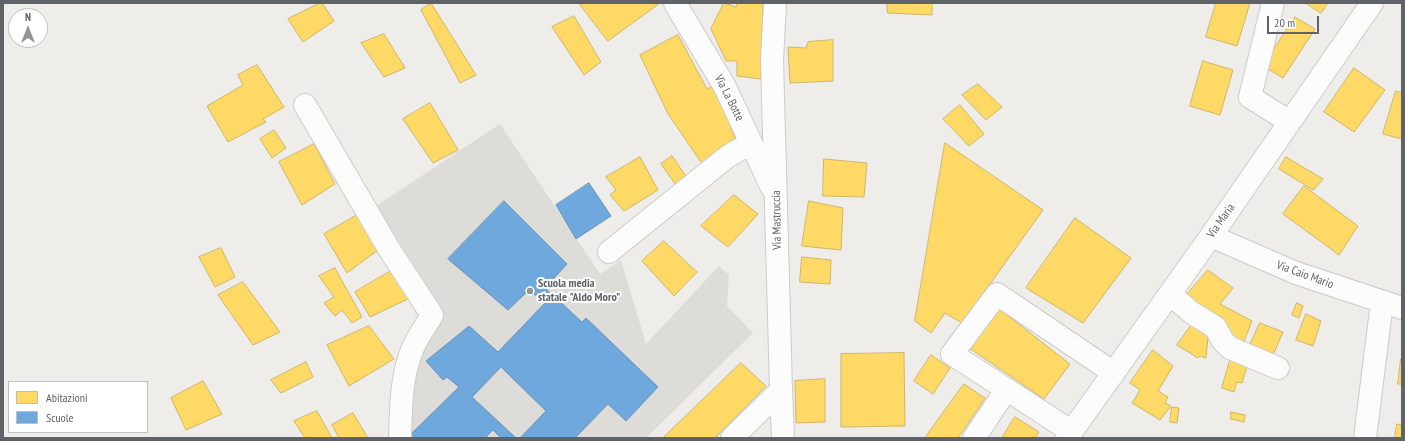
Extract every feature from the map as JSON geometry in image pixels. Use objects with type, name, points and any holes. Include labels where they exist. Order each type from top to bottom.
[{"type":"street","name":"Via La Botte","points":[[675,3],[725,87],[776,197]]},
{"type":"street","name":"Via Mastruccia","points":[[775,3],[772,60],[783,438]]},
{"type":"street","points":[[1273,3],[1250,96],[1290,122]]},
{"type":"street","name":"Via Maria","points":[[1070,435],[1211,236],[1372,3]]},
{"type":"street","points":[[305,105],[390,249],[432,315],[412,349],[406,371],[402,389],[400,438]]},
{"type":"street","points":[[609,252],[727,156],[751,143]]},
{"type":"street","name":"Via Caio Mario","points":[[1211,236],[1296,273],[1392,305]]},
{"type":"street","points":[[1070,435],[952,354],[997,294],[1114,373]]},
{"type":"street","points":[[1170,294],[1192,313],[1215,327],[1223,341],[1230,348],[1278,368]]},
{"type":"street","points":[[1365,438],[1392,305]]},
{"type":"street","points":[[732,438],[781,390]]},
{"type":"street","points":[[974,438],[1006,390]]},
{"type":"shaded area","name":"Scuola media statale \"Aldo Moro\"","points":[[500,124],[600,274],[621,260],[646,344],[719,266],[729,275],[727,306],[753,333],[646,438],[403,438],[419,347],[442,309],[376,206]]},
{"type":"building: Abitazioni","points":[[322,3],[334,21],[303,42],[288,19]]},
{"type":"building: Abitazioni","points":[[431,3],[476,75],[460,83],[421,10]]},
{"type":"building: Abitazioni","points":[[579,3],[660,3],[608,41]]},
{"type":"building: Abitazioni","points":[[724,3],[736,7],[737,3],[763,3],[761,79],[737,76],[737,61],[726,61],[711,29]]},
{"type":"building: Abitazioni","points":[[887,3],[932,3],[932,15],[888,13]]},
{"type":"building: Abitazioni","points":[[1216,3],[1250,3],[1237,46],[1206,37]]},
{"type":"building: Abitazioni","points":[[1306,3],[1328,3],[1321,13]]},
{"type":"building: Abitazioni","points":[[574,16],[601,62],[584,75],[552,27]]},
{"type":"building: Abitazioni","points":[[1295,17],[1315,29],[1283,78],[1263,66]]},
{"type":"building: Abitazioni","points":[[384,34],[405,68],[384,77],[361,43]]},
{"type":"building: Abitazioni","points":[[678,35],[707,89],[716,84],[737,145],[703,165],[668,114],[640,55]]},
{"type":"building: Abitazioni","points":[[833,40],[833,81],[790,83],[788,47],[806,48],[808,42]]},
{"type":"building: Abitazioni","points":[[1203,61],[1233,70],[1220,115],[1190,106]]},
{"type":"building: Abitazioni","points":[[257,65],[284,107],[263,119],[266,122],[228,142],[207,106],[243,85],[238,75]]},
{"type":"building: Abitazioni","points":[[1354,68],[1385,90],[1354,132],[1324,112]]},
{"type":"building: Abitazioni","points":[[978,84],[1002,107],[986,120],[962,95]]},
{"type":"building: Abitazioni","points":[[1396,91],[1402,93],[1402,139],[1383,134]]},
{"type":"building: Abitazioni","points":[[430,103],[458,150],[433,163],[403,119]]},
{"type":"building: Abitazioni","points":[[960,105],[984,134],[969,146],[943,119]]},
{"type":"building: Abitazioni","points":[[274,130],[286,148],[272,158],[260,139]]},
{"type":"building: Abitazioni","points":[[945,143],[1043,210],[962,323],[945,313],[931,333],[915,321]]},
{"type":"building: Abitazioni","points":[[314,144],[335,184],[302,205],[279,162]]},
{"type":"building: Abitazioni","points":[[672,156],[688,179],[678,188],[661,164]]},
{"type":"building: Abitazioni","points":[[640,157],[658,190],[624,211],[610,195],[616,190],[606,177]]},
{"type":"building: Abitazioni","points":[[1286,157],[1323,179],[1313,190],[1279,169]]},
{"type":"building: Abitazioni","points":[[824,159],[867,163],[864,197],[823,196]]},
{"type":"building: Abitazioni","points":[[1304,186],[1358,226],[1339,255],[1283,214]]},
{"type":"building: Abitazioni","points":[[734,195],[758,214],[728,247],[701,226]]},
{"type":"building: Abitazioni","points":[[809,201],[843,208],[841,250],[802,246]]},
{"type":"building: Abitazioni","points":[[357,215],[378,250],[347,273],[324,234]]},
{"type":"building: Abitazioni","points":[[1075,218],[1131,258],[1083,323],[1026,288]]},
{"type":"building: Abitazioni","points":[[664,241],[697,272],[674,296],[642,261]]},
{"type":"building: Abitazioni","points":[[221,248],[235,277],[215,287],[199,257]]},
{"type":"building: Abitazioni","points":[[802,257],[831,260],[830,284],[800,282]]},
{"type":"building: Abitazioni","points":[[335,268],[362,317],[352,323],[342,310],[335,316],[324,303],[334,297],[319,276]]},
{"type":"building: Abitazioni","points":[[396,268],[412,297],[370,317],[355,292]]},
{"type":"building: Abitazioni","points":[[1208,270],[1233,288],[1220,304],[1252,321],[1243,344],[1228,336],[1183,299]]},
{"type":"building: Abitazioni","points":[[243,282],[280,332],[253,345],[218,295]]},
{"type":"building: Abitazioni","points":[[1297,303],[1303,306],[1299,318],[1292,315]]},
{"type":"building: Abitazioni","points":[[998,308],[1070,364],[1044,399],[969,348]]},
{"type":"building: Abitazioni","points":[[1306,314],[1321,321],[1313,346],[1296,340]]},
{"type":"building: Abitazioni","points":[[1196,319],[1209,326],[1206,358],[1200,356],[1198,358],[1177,345]]},
{"type":"building: Abitazioni","points":[[1260,323],[1283,332],[1273,355],[1250,345]]},
{"type":"building: Abitazioni","points":[[369,326],[394,359],[349,386],[327,345]]},
{"type":"building: Abitazioni","points":[[1153,350],[1173,366],[1158,391],[1168,397],[1165,403],[1171,406],[1160,420],[1132,403],[1140,390],[1130,383]]},
{"type":"building: Abitazioni","points":[[904,353],[905,426],[841,427],[841,354]]},
{"type":"building: Abitazioni","points":[[931,355],[950,368],[933,394],[914,381]]},
{"type":"building: Abitazioni","points":[[1231,357],[1248,363],[1242,383],[1237,382],[1234,392],[1222,388]]},
{"type":"building: Abitazioni","points":[[1401,359],[1402,384],[1398,384]]},
{"type":"building: Abitazioni","points":[[306,362],[313,377],[281,393],[271,380]]},
{"type":"building: Abitazioni","points":[[741,363],[766,386],[715,438],[663,438]]},
{"type":"building: Abitazioni","points":[[825,379],[825,422],[796,423],[795,381]]},
{"type":"building: Abitazioni","points":[[203,381],[222,414],[186,430],[171,398]]},
{"type":"building: Abitazioni","points":[[964,384],[985,398],[958,438],[925,438]]},
{"type":"building: Abitazioni","points":[[1172,407],[1179,408],[1177,423],[1170,422]]},
{"type":"building: Abitazioni","points":[[317,411],[332,438],[305,438],[294,421]]},
{"type":"building: Abitazioni","points":[[1231,412],[1245,415],[1244,422],[1231,419]]},
{"type":"building: Abitazioni","points":[[353,413],[368,438],[339,438],[332,425]]},
{"type":"building: Abitazioni","points":[[1015,417],[1039,432],[1035,438],[1002,438]]},
{"type":"building: Abitazioni","points":[[1397,424],[1402,425],[1402,438],[1395,438]]},
{"type":"building: Scuole","points":[[589,183],[611,216],[576,239],[556,205]]},
{"type":"building: Scuole","points":[[504,201],[567,264],[545,288],[582,322],[586,318],[658,387],[626,421],[608,404],[575,438],[520,438],[546,411],[501,367],[472,397],[516,438],[501,438],[493,430],[485,438],[411,438],[411,434],[459,387],[447,377],[443,380],[426,361],[469,326],[498,352],[545,303],[529,290],[508,310],[448,259]]},
{"type":"place","name":"Scuola media statale \"Aldo Moro\"","points":[[530,291]]}]
